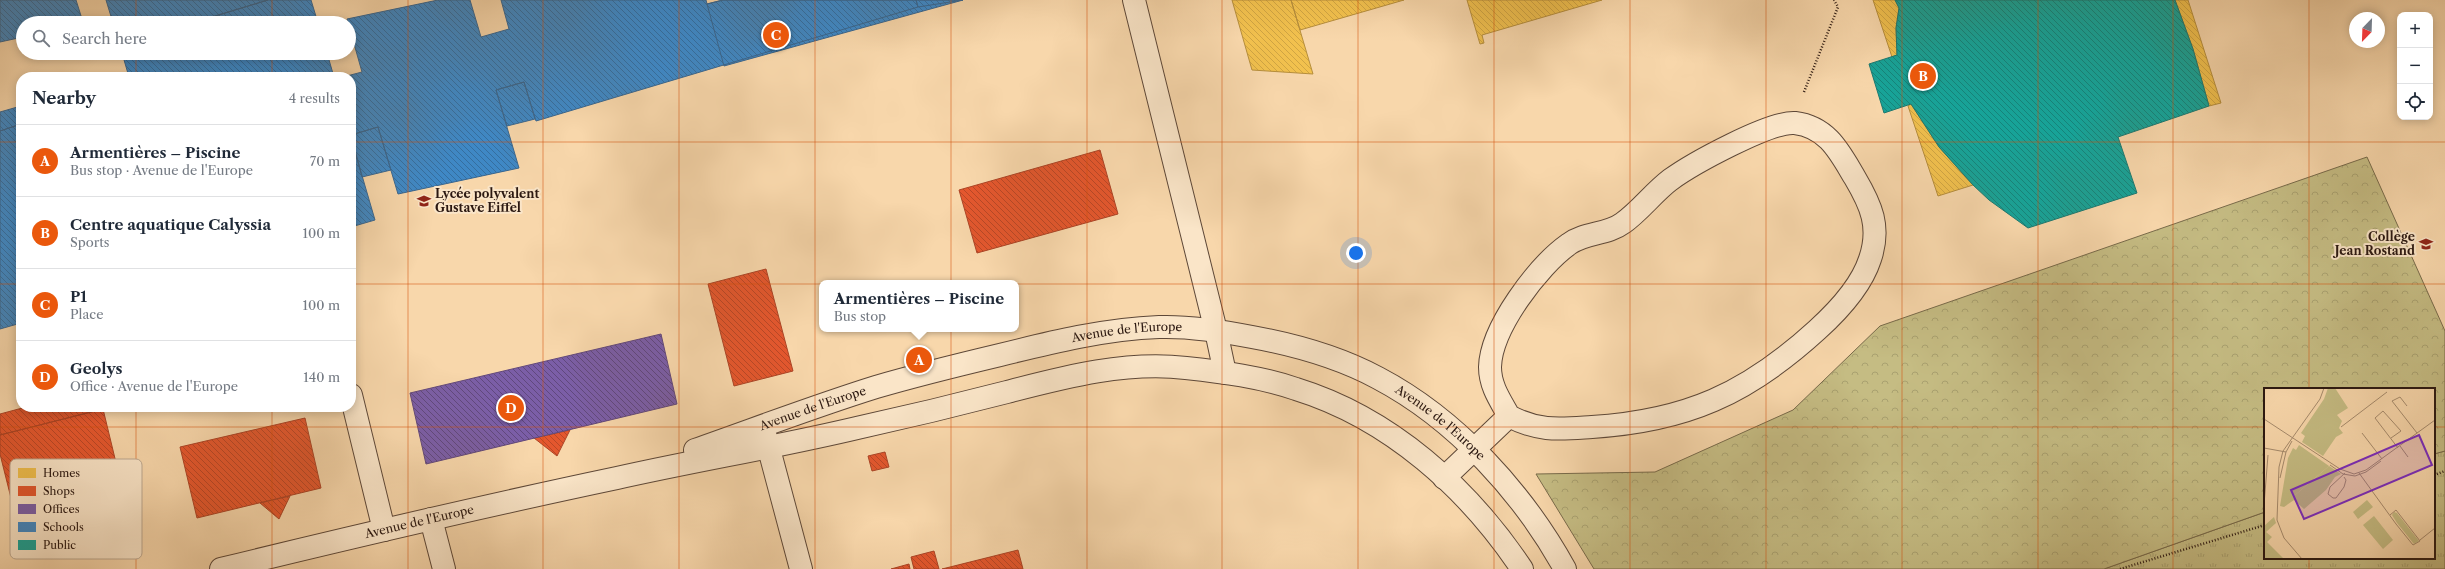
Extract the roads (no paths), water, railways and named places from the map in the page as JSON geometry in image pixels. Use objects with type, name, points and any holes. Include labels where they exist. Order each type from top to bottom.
[{"type":"street","points":[[1134,0],[1216,331],[1225,373]]},
{"type":"street","points":[[1792,123],[1810,126],[1825,135],[1835,146],[1861,189],[1876,229],[1874,249],[1868,267],[1854,290],[1824,323],[1773,368],[1716,400],[1675,415],[1631,424],[1546,429],[1527,425],[1510,416],[1493,389],[1490,368],[1493,348],[1512,309],[1552,259],[1569,244],[1586,234],[1611,230],[1621,224],[1672,179],[1758,132],[1774,126],[1792,123]]},
{"type":"street","name":"Avenue de l'Europe","points":[[221,569],[618,477],[766,437],[876,387],[1049,343],[1141,328],[1168,327],[1216,331],[1290,345],[1355,367],[1380,379],[1429,412],[1473,451],[1526,510],[1566,569]]},
{"type":"street","name":"Avenue de l'Europe","points":[[766,437],[854,429],[1093,372],[1154,366],[1182,367],[1225,373],[1274,383],[1325,399],[1385,431],[1444,478],[1496,533],[1522,569]]},
{"type":"street","points":[[355,412],[384,530]]},
{"type":"street","points":[[1444,478],[1510,416]]},
{"type":"street","points":[[766,437],[801,569]]},
{"type":"street","points":[[432,519],[444,569]]},
{"type":"place","name":"P1","points":[[776,35]]},
{"type":"place","name":"Centre aquatique Calyssia","points":[[1923,76]]},
{"type":"place","name":"Lycée polyvalent Gustave Eiffel","points":[[424,201]]},
{"type":"place","name":"Collège Jean Rostand","points":[[2426,244]]},
{"type":"place","name":"Armentières – Piscine","points":[[919,360]]},
{"type":"place","name":"Geolys","points":[[511,408]]}]
